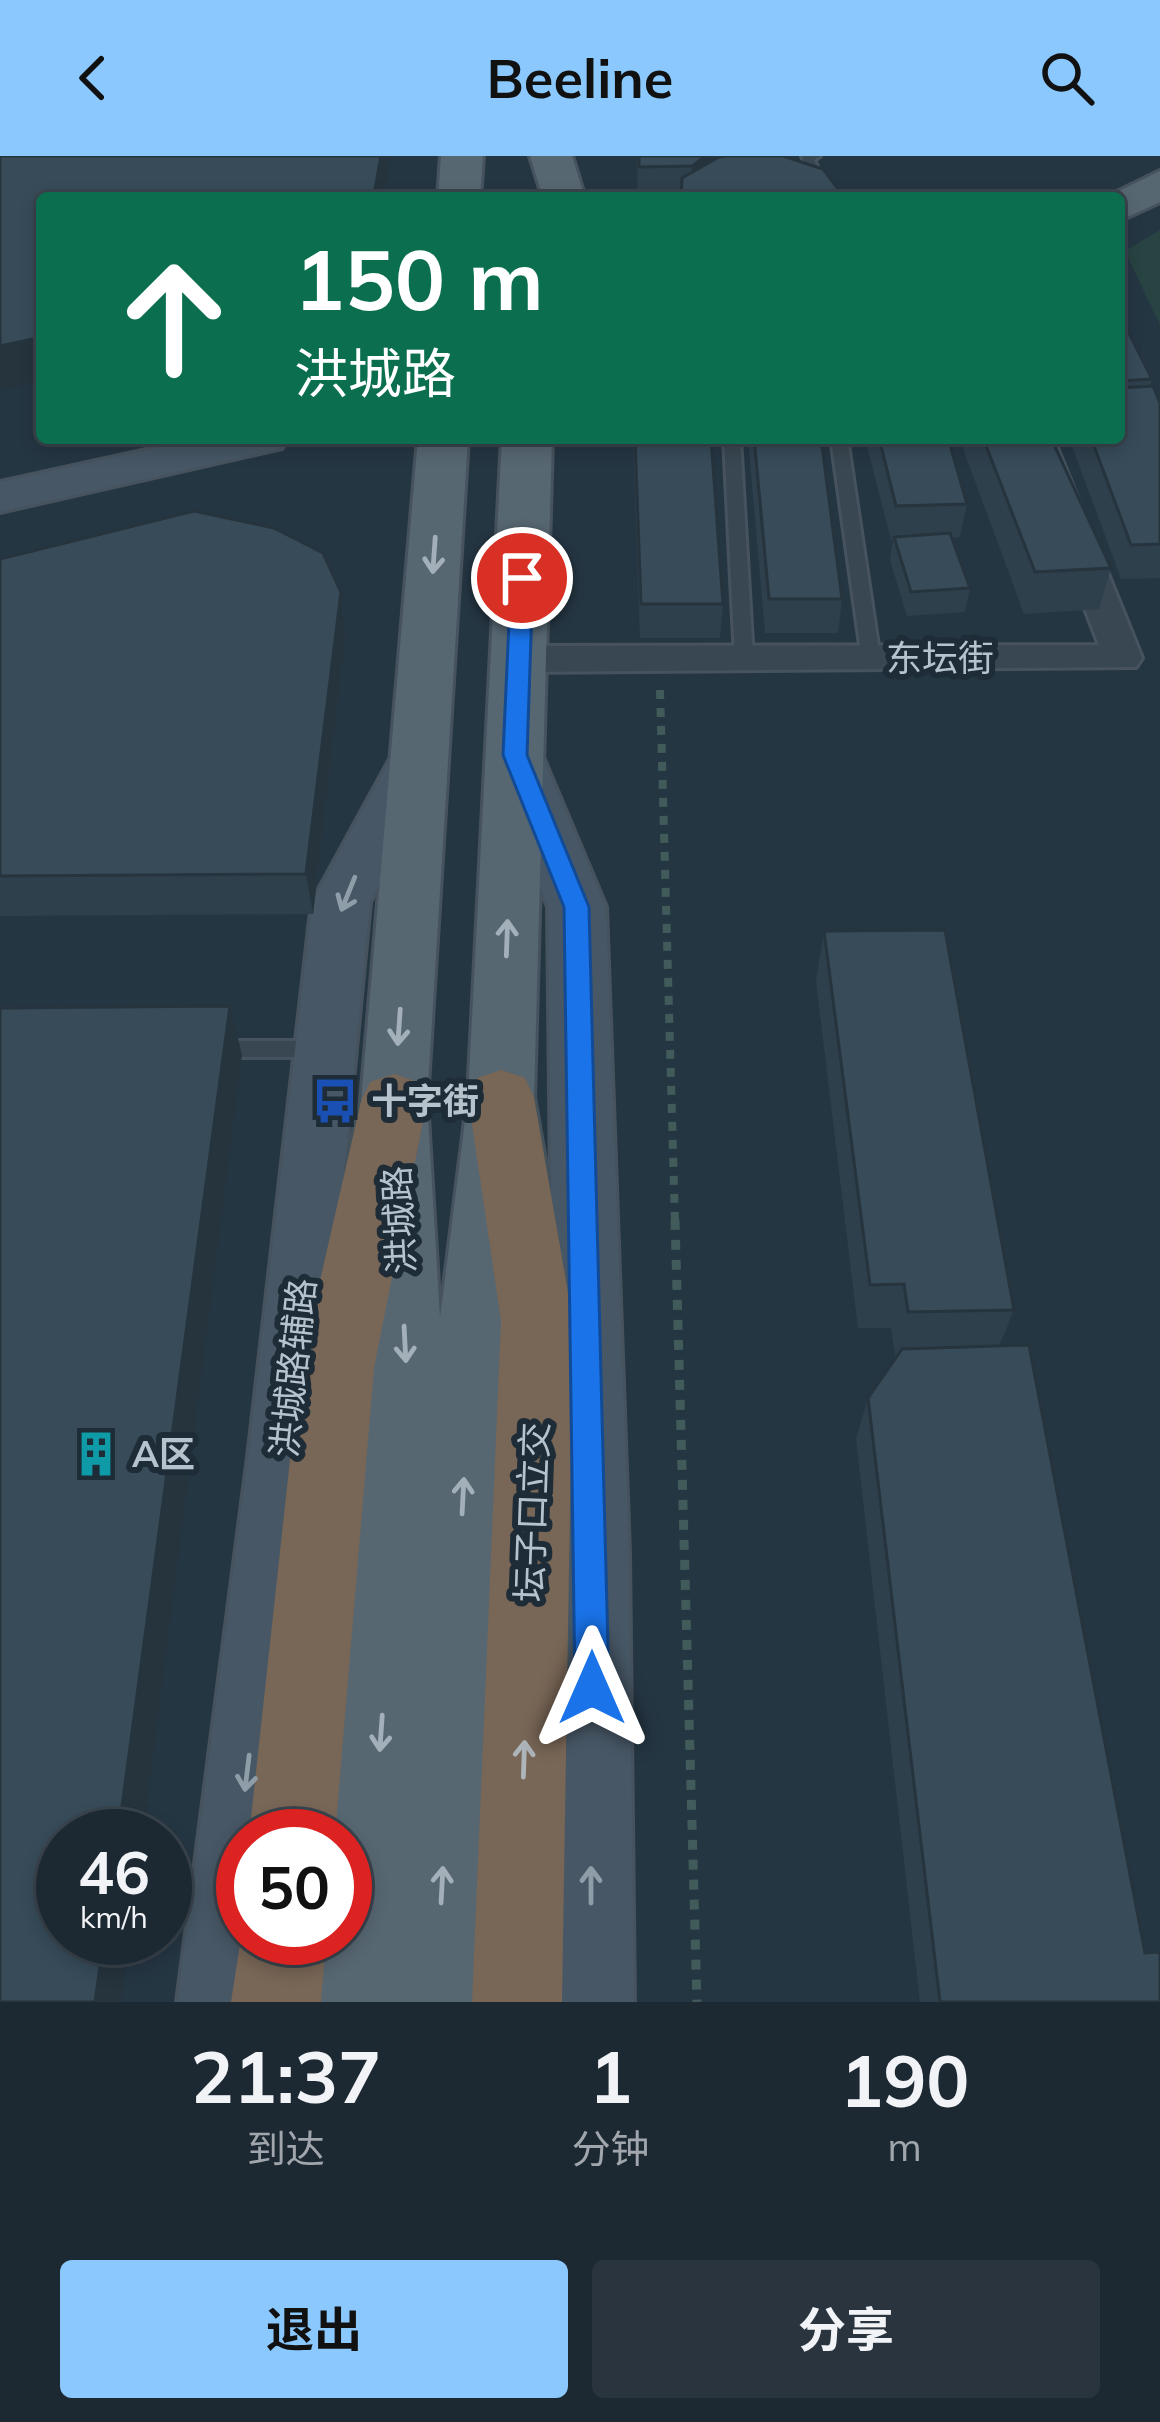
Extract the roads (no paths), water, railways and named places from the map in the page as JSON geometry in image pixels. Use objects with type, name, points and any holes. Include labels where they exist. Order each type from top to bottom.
[{"type":"highway","name":"坛子口立交","points":[[501,1096],[537,1321],[517,2002]]},
{"type":"highway","points":[[295,1809],[337,1368],[394,1101]]},
{"type":"highway","points":[[276,2002],[279,1965]]},
{"type":"main road","points":[[459,192],[462,156]]},
{"type":"main road","points":[[533,192],[534,156]]},
{"type":"main road","points":[[551,156],[562,192]]},
{"type":"main road","points":[[1125,204],[1160,184]]},
{"type":"main road","points":[[1125,240],[1160,220]]},
{"type":"main road","points":[[0,474],[139,444]]},
{"type":"main road","points":[[0,497],[239,444]]},
{"type":"main road","name":"洪城路","points":[[361,2002],[407,1379],[394,1101],[443,444]]},
{"type":"main road","points":[[435,2002],[469,1385],[501,1096],[527,444]]},
{"type":"main road","points":[[524,537],[569,444]]},
{"type":"main road","name":"洪城路辅路","points":[[220,2002],[341,902],[420,753]]},
{"type":"main road","points":[[515,755],[577,907],[592,1553],[591,2002]]},
{"type":"street","name":"东坛街","points":[[519,659],[1123,658],[1038,444]]},
{"type":"lane","points":[[812,156],[807,158],[821,192]]},
{"type":"lane","points":[[732,444],[744,658]]},
{"type":"lane","points":[[840,444],[871,658]]},
{"type":"lane","points":[[186,1049],[326,1049]]},
{"type":"place","name":"十字街","points":[[335,1101]]},
{"type":"place","name":"A区","points":[[96,1454]]}]
